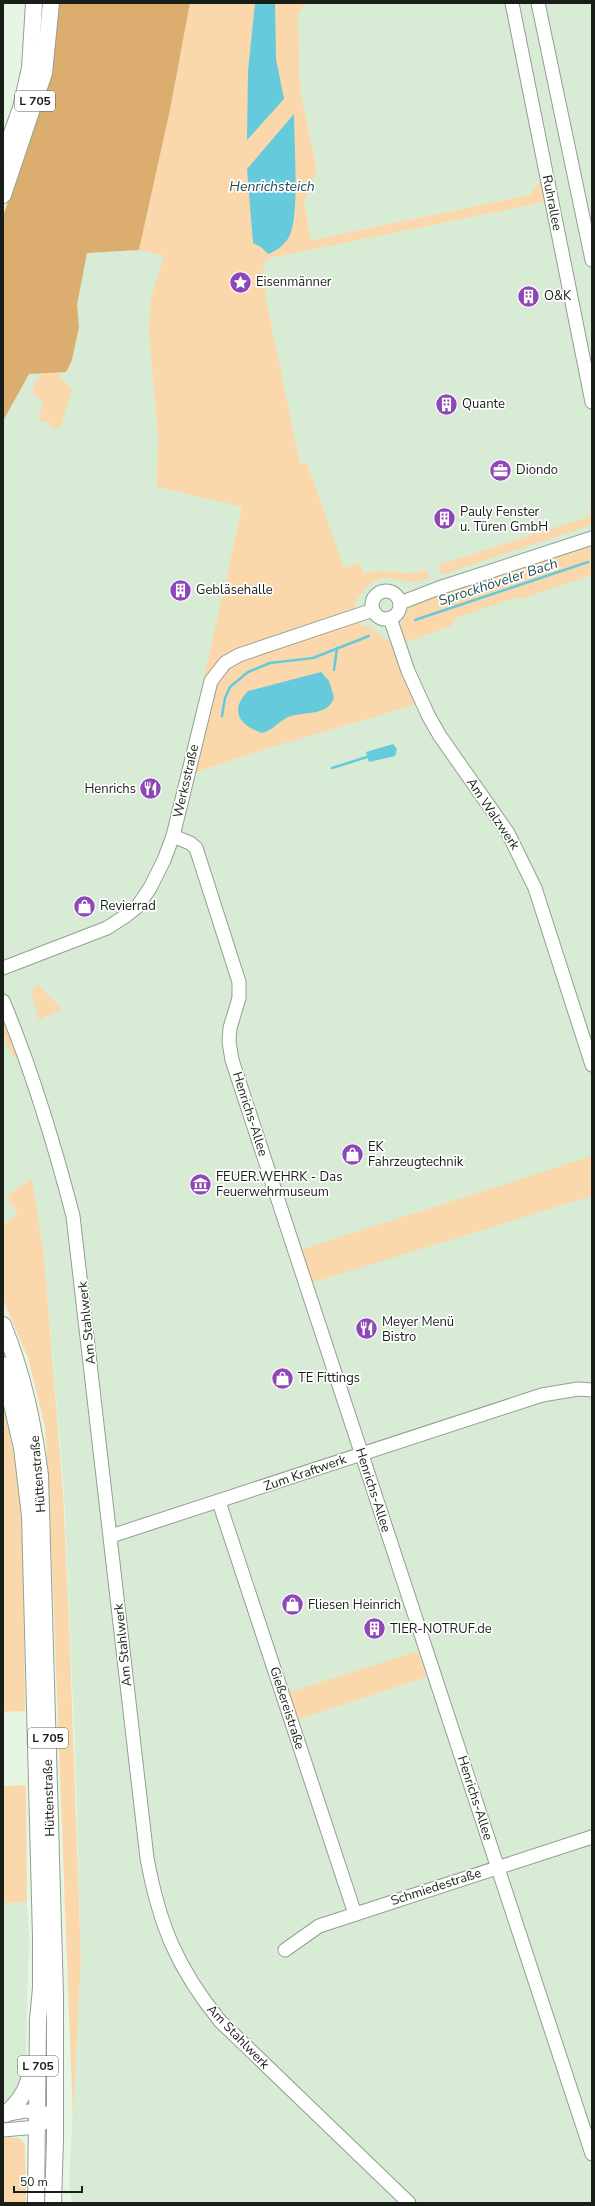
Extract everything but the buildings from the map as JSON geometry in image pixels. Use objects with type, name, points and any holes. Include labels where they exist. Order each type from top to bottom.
[{"type":"main road","name":"L 705","points":[[3,158],[21,108],[30,68],[34,3]]},
{"type":"main road","name":"L 705","points":[[3,195],[44,73],[51,3]]},
{"type":"main road","name":"Hüttenstraße","points":[[3,1325],[18,1362],[28,1398],[40,1475],[54,1966],[55,2116],[53,2203]]},
{"type":"main road","name":"Hüttenstraße","points":[[3,1365],[22,1448],[30,1516],[41,1937],[41,1988],[38,2020],[36,2203]]},
{"type":"main road","name":"L 705","points":[[5,2115],[24,2093],[30,2082],[38,2020]]},
{"type":"street","name":"Ruhrallee","points":[[512,3],[592,402]]},
{"type":"street","points":[[538,3],[592,260]]},
{"type":"street","points":[[400,603],[439,588],[592,538]]},
{"type":"street","points":[[383,592],[396,595],[400,603],[398,612],[390,618],[380,618],[373,610],[373,601],[383,592]]},
{"type":"street","name":"Werksstraße","points":[[3,968],[107,928],[137,907],[150,888],[164,860],[173,836],[205,697],[211,681],[218,670],[225,663],[247,651],[373,610]]},
{"type":"street","name":"Am Walzwerk","points":[[390,618],[408,670],[428,715],[448,748],[508,833],[535,888],[592,1065]]},
{"type":"street","name":"Henrichs-Allee","points":[[173,836],[190,843],[196,848],[239,982],[239,998],[230,1028],[229,1042],[232,1060],[592,2154]]},
{"type":"street","name":"Am Stahlwerk","points":[[3,1001],[13,1026],[52,1142],[73,1216],[112,1536],[147,1858],[154,1896],[171,1945],[187,1976],[220,2021],[409,2203]]},
{"type":"street","name":"Zum Kraftwerk","points":[[112,1536],[542,1395],[578,1389],[592,1390]]},
{"type":"street","name":"Gießereistraße","points":[[219,1502],[355,1914]]},
{"type":"street","name":"Schmiedestraße","points":[[285,1950],[319,1926],[592,1837]]},
{"type":"street","points":[[5,2115],[38,2111],[55,2116]]},
{"type":"street","points":[[3,2130],[37,2127],[55,2116]]},
{"type":"shaded area","points":[[56,3],[190,3],[170,110],[139,250],[87,253],[77,305],[79,327],[72,360],[66,372],[29,374],[3,421],[3,216],[10,196]]},
{"type":"shaded area","points":[[190,3],[305,3],[298,15],[300,88],[317,171],[304,201],[311,240],[529,195],[540,181],[545,202],[266,259],[263,270],[266,298],[300,464],[307,463],[344,568],[360,563],[364,574],[378,571],[414,573],[428,571],[430,578],[413,583],[390,578],[378,579],[367,586],[355,602],[360,625],[373,628],[385,640],[401,634],[405,614],[421,600],[590,544],[592,575],[524,598],[515,598],[458,617],[451,626],[395,646],[417,704],[269,748],[182,777],[242,507],[157,487],[158,437],[149,334],[151,297],[164,256],[139,250],[170,110]]},
{"type":"shaded area","points":[[305,3],[592,3],[592,2203],[72,2203],[69,2183],[81,1960],[75,1747],[64,1491],[44,1256],[32,1179],[6,1196],[18,1215],[3,1224],[3,421],[29,374],[72,360],[79,327],[77,305],[87,253],[139,250],[165,256],[151,297],[149,333],[158,437],[157,486],[242,506],[202,692],[192,774],[269,748],[360,628],[360,623],[355,601],[307,463],[300,464],[266,298],[263,270],[266,259],[545,202],[540,181],[529,195],[311,240],[304,201],[317,170],[300,88],[298,15]]},
{"type":"shaded area","points":[[53,368],[72,390],[60,429],[49,427],[50,423],[39,420],[43,400],[36,397],[32,389],[44,370]]},
{"type":"shaded area","points":[[592,508],[592,523],[588,526],[441,575],[439,568],[441,564],[591,516],[589,509]]},
{"type":"shaded area","points":[[38,985],[62,1009],[39,1020],[31,991]]},
{"type":"shaded area","points":[[3,1022],[21,1063],[6,1045]]},
{"type":"shaded area","points":[[592,1156],[592,1196],[311,1283],[300,1250]]},
{"type":"shaded area","points":[[32,1179],[44,1256],[63,1492],[69,1620],[81,1960],[73,2119],[49,1485],[45,1427],[28,1358],[3,1300],[3,1224],[18,1215],[6,1196]]},
{"type":"shaded area","points":[[3,1402],[22,1493],[25,1711],[3,1712]]},
{"type":"shaded area","points":[[418,1651],[426,1677],[296,1720],[287,1693]]},
{"type":"shaded area","points":[[26,1785],[27,1902],[3,1903],[3,1786]]},
{"type":"shaded area","points":[[27,1902],[29,1937],[25,2078],[13,2099],[3,2104],[3,1903]]},
{"type":"shaded area","points":[[9,2137],[19,2138],[25,2144],[26,2203],[3,2203],[3,2139]]},
{"type":"water","name":"Henrichsteich","points":[[255,3],[275,3],[276,59],[284,99],[247,140],[248,71]]},
{"type":"water","name":"Henrichsteich","points":[[294,114],[295,196],[292,227],[289,237],[285,243],[268,254],[261,247],[253,243],[247,169]]},
{"type":"water","points":[[321,672],[329,681],[334,697],[327,708],[321,711],[288,717],[262,733],[247,726],[239,716],[239,705],[242,698],[248,691]]},
{"type":"water","points":[[393,744],[397,749],[395,756],[369,762],[366,752]]},
{"type":"waterway","name":"Sprockhöveler Bach","points":[[415,620],[588,562]]},
{"type":"waterway","name":"Sprockhöveler Bach","points":[[222,716],[225,698],[230,687],[248,672],[270,663],[313,658],[369,636]]},
{"type":"waterway","points":[[334,670],[337,648]]},
{"type":"waterway","points":[[332,768],[367,757]]},
{"type":"place","name":"Eisenmänner","points":[[240,282]]},
{"type":"place","name":"O&K","points":[[528,296]]},
{"type":"place","name":"Quante","points":[[447,404]]},
{"type":"place","name":"Diondo","points":[[501,470]]},
{"type":"place","name":"Pauly Fenster u. Türen GmbH","points":[[445,519]]},
{"type":"place","name":"Gebläsehalle","points":[[181,590]]},
{"type":"place","name":"Henrichs","points":[[151,789]]},
{"type":"place","name":"Revierrad","points":[[85,906]]},
{"type":"place","name":"EK Fahrzeugtechnik","points":[[353,1154]]},
{"type":"place","name":"FEUER.WEHRK - Das Feuerwehrmuseum","points":[[201,1184]]},
{"type":"place","name":"Meyer Menü Bistro","points":[[366,1329]]},
{"type":"place","name":"TE Fittings","points":[[282,1378]]},
{"type":"place","name":"Fliesen Heinrich","points":[[293,1605]]},
{"type":"place","name":"TIER-NOTRUF.de","points":[[374,1629]]}]
